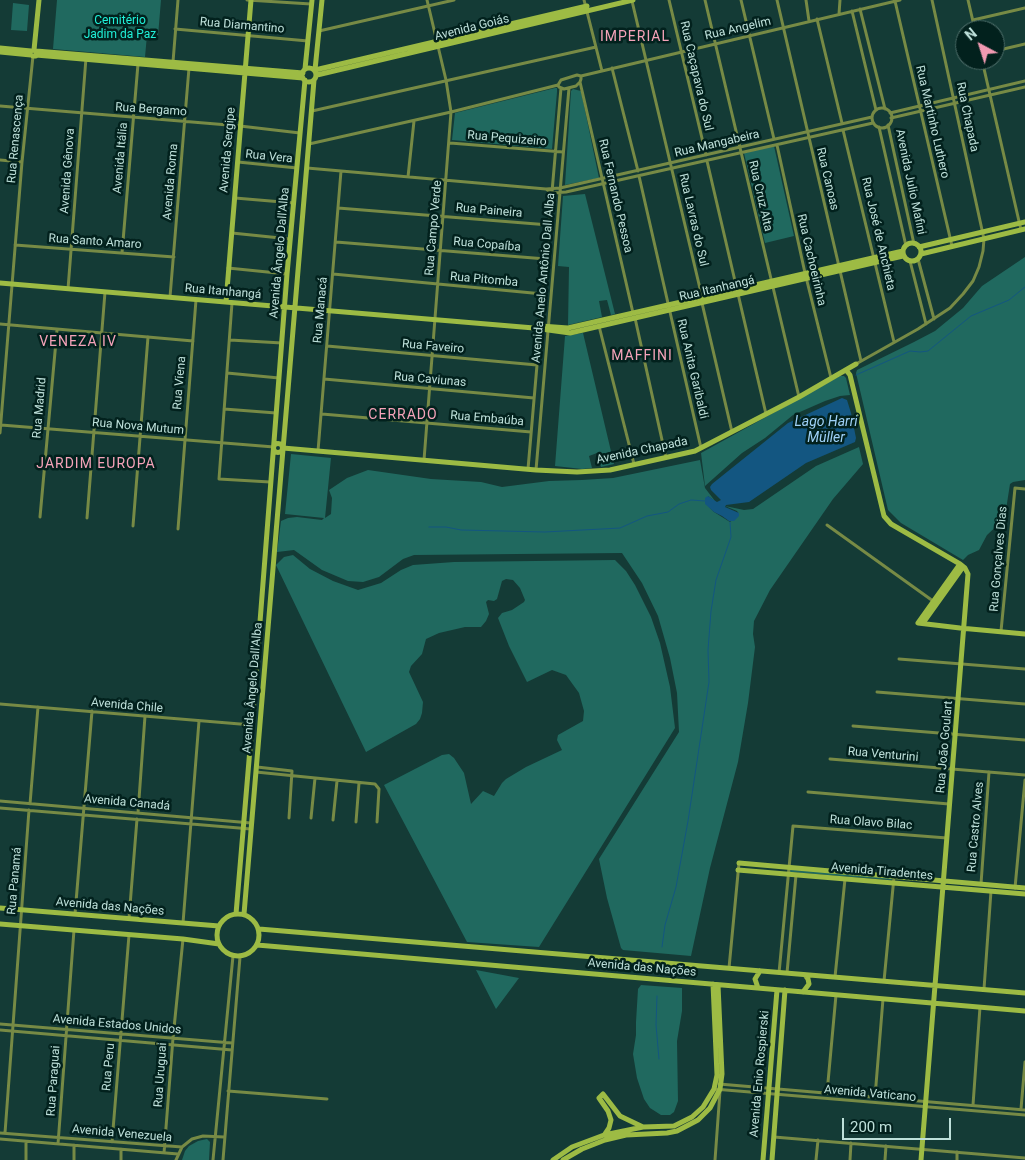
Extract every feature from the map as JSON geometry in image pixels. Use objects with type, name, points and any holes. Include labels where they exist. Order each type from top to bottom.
[{"type":"street","points":[[34,53],[38,0]]},
{"type":"street","points":[[172,62],[178,0]]},
{"type":"street","points":[[247,0],[311,2]]},
{"type":"street","name":"Avenida Sergipe","points":[[226,302],[251,0]]},
{"type":"street","name":"Avenida Ângelo Dall'Alba","points":[[244,914],[322,0]]},
{"type":"street","name":"Rua Campo Verde","points":[[424,460],[451,112],[446,80],[427,0]]},
{"type":"street","points":[[318,31],[454,0]]},
{"type":"street","points":[[584,0],[602,71]]},
{"type":"street","name":"Avenida Goiás","points":[[315,74],[617,0]]},
{"type":"street","name":"Avenida Goiás","points":[[586,8],[632,0]]},
{"type":"street","name":"Rua Lavras do Sul","points":[[632,0],[732,432]]},
{"type":"street","name":"Rua Caçapava do Sul","points":[[669,0],[706,155]]},
{"type":"street","name":"Rua Cruz Alta","points":[[705,0],[799,397]]},
{"type":"street","points":[[741,0],[774,139]]},
{"type":"street","name":"Rua Canoas","points":[[777,0],[859,363]]},
{"type":"street","points":[[806,0],[809,21]]},
{"type":"street","points":[[839,14],[840,0]]},
{"type":"street","name":"Rua Angelim","points":[[560,86],[565,78],[602,71],[885,2],[900,0]]},
{"type":"street","name":"Rua Chapada","points":[[932,0],[984,239]]},
{"type":"street","points":[[968,0],[973,20],[1025,8]]},
{"type":"street","name":"Rua Martinho Luthero","points":[[895,1],[952,246]]},
{"type":"street","name":"Avenida Ângelo Dall'Alba","points":[[236,914],[311,2]]},
{"type":"street","points":[[860,9],[885,109]]},
{"type":"street","points":[[852,11],[876,110],[872,116],[873,123],[880,127],[888,125],[891,118],[890,112]]},
{"type":"street","points":[[817,19],[842,123]]},
{"type":"street","name":"Rua Diamantino","points":[[175,30],[308,40]]},
{"type":"street","points":[[1005,49],[1025,44]]},
{"type":"street","points":[[312,111],[596,46]]},
{"type":"street","points":[[0,48],[34,53]]},
{"type":"street","points":[[0,52],[172,62],[245,71]]},
{"type":"street","name":"Rua Renascença","points":[[0,434],[22,162],[34,53]]},
{"type":"street","points":[[86,57],[138,64],[304,75]]},
{"type":"street","name":"Avenida Gênova","points":[[68,289],[86,57]]},
{"type":"street","name":"Avenida Itália","points":[[122,253],[138,64]]},
{"type":"street","name":"Avenida Roma","points":[[170,297],[189,68]]},
{"type":"street","points":[[310,68],[315,74],[309,82],[304,75],[310,68]]},
{"type":"street","points":[[612,68],[638,171]]},
{"type":"street","points":[[910,261],[919,256],[952,246],[1023,229],[984,70]]},
{"type":"street","name":"Rua Fernando Pessoa","points":[[580,76],[666,458]]},
{"type":"street","points":[[309,144],[560,86],[569,88],[580,82]]},
{"type":"street","points":[[876,110],[885,109],[890,112],[1024,82],[1025,88],[891,118]]},
{"type":"street","points":[[528,469],[553,188],[560,86]]},
{"type":"street","name":"Avenida Anelo Antônio Dall Alba","points":[[536,470],[569,88]]},
{"type":"street","name":"Rua Bergamo","points":[[0,106],[240,126],[300,133]]},
{"type":"street","name":"Rua Mangabeira","points":[[560,188],[671,164],[872,116]]},
{"type":"street","points":[[408,177],[414,121]]},
{"type":"street","name":"Rua Mangabeira","points":[[560,193],[873,123]]},
{"type":"street","name":"Avenida Julio Mafini","points":[[888,125],[917,245]]},
{"type":"street","name":"Avenida Julio Mafini","points":[[880,127],[904,251]]},
{"type":"street","name":"Rua José de Anchieta","points":[[844,130],[894,342]]},
{"type":"street","name":"Rua Pequizeiro","points":[[450,143],[563,152]]},
{"type":"street","name":"Rua Cachoeirinha","points":[[776,145],[805,276],[831,378]]},
{"type":"street","points":[[0,160],[22,162]]},
{"type":"street","points":[[707,160],[766,414]]},
{"type":"street","name":"Rua Vera","points":[[238,162],[298,168]]},
{"type":"street","points":[[298,168],[546,189],[560,188]]},
{"type":"street","name":"Rua Manacá","points":[[318,451],[341,171]]},
{"type":"street","name":"Rua Anita Garibaldi","points":[[638,176],[701,448]]},
{"type":"street","points":[[546,189],[552,193],[560,193]]},
{"type":"street","points":[[234,198],[294,204]]},
{"type":"street","name":"Rua Paineira","points":[[338,208],[549,225]]},
{"type":"street","points":[[934,319],[917,245],[950,240],[1022,223]]},
{"type":"street","points":[[231,233],[291,239]]},
{"type":"street","name":"Avenida Chapada","points":[[274,447],[274,450],[278,452],[283,448],[536,470],[591,472],[610,470],[666,458],[701,448],[799,397],[831,378],[846,372],[934,319],[957,301],[973,281],[981,259],[984,239]]},
{"type":"street","name":"Rua Copaíba","points":[[336,242],[546,259]]},
{"type":"street","name":"Rua Santo Amaro","points":[[16,245],[174,257]]},
{"type":"street","name":"Rua Itanhangá","points":[[0,283],[540,328],[570,333],[599,323],[875,259],[904,251],[917,245]]},
{"type":"street","points":[[904,251],[910,261],[926,324]]},
{"type":"street","points":[[228,268],[288,274]]},
{"type":"street","name":"Rua Pitomba","points":[[333,274],[543,294]]},
{"type":"street","points":[[86,518],[105,292]]},
{"type":"street","name":"Rua Viena","points":[[178,529],[196,299]]},
{"type":"street","points":[[232,302],[218,479],[272,480]]},
{"type":"street","points":[[599,323],[634,464]]},
{"type":"street","points":[[0,324],[193,341]]},
{"type":"street","name":"Rua Madrid","points":[[40,516],[56,330]]},
{"type":"street","points":[[133,526],[148,337]]},
{"type":"street","points":[[230,340],[282,343]]},
{"type":"street","name":"Rua Faveiro","points":[[327,346],[537,365]]},
{"type":"street","points":[[846,372],[852,385]]},
{"type":"street","points":[[846,372],[852,385],[884,516],[891,524],[961,566]]},
{"type":"street","points":[[227,373],[280,378]]},
{"type":"street","name":"Rua Caviunas","points":[[324,379],[534,398]]},
{"type":"street","points":[[224,409],[277,413]]},
{"type":"street","name":"Rua Embaúba","points":[[322,414],[532,432]]},
{"type":"street","name":"Rua Nova Mutum","points":[[1,426],[274,447]]},
{"type":"street","points":[[531,438],[539,437]]},
{"type":"street","name":"Rua Gonçalves Dias","points":[[1001,632],[1015,488],[1025,489]]},
{"type":"street","points":[[827,524],[934,600]]},
{"type":"street","points":[[920,623],[934,600],[961,566]]},
{"type":"street","points":[[920,623],[961,566]]},
{"type":"street","name":"Rua João Goulart","points":[[921,1160],[968,574],[961,566]]},
{"type":"street","points":[[920,623],[1025,634]]},
{"type":"street","points":[[899,659],[1025,669]]},
{"type":"street","points":[[877,692],[1025,704]]},
{"type":"street","name":"Avenida Chile","points":[[0,704],[252,725]]},
{"type":"street","points":[[30,804],[38,707]]},
{"type":"street","points":[[75,914],[92,712]]},
{"type":"street","points":[[138,813],[145,716]]},
{"type":"street","points":[[183,922],[199,721]]},
{"type":"street","points":[[853,726],[1025,740]]},
{"type":"street","name":"Rua Venturini","points":[[830,759],[1025,775]]},
{"type":"street","points":[[256,770],[292,771],[289,818]]},
{"type":"street","points":[[256,770],[292,776],[375,784],[380,789],[376,822]]},
{"type":"street","name":"Rua Castro Alves","points":[[980,884],[989,772]]},
{"type":"street","points":[[311,818],[315,778]]},
{"type":"street","points":[[333,820],[337,780]]},
{"type":"street","points":[[1014,894],[1025,780]]},
{"type":"street","points":[[356,822],[359,783]]},
{"type":"street","points":[[808,792],[950,804]]},
{"type":"street","name":"Avenida Canadá","points":[[0,802],[191,818],[252,826]]},
{"type":"street","name":"Avenida Canadá","points":[[0,808],[191,824],[244,825]]},
{"type":"street","name":"Rua Panamá","points":[[5,1133],[29,810]]},
{"type":"street","points":[[129,918],[137,819]]},
{"type":"street","name":"Rua Olavo Bilac","points":[[788,871],[793,826],[947,838]]},
{"type":"street","points":[[729,968],[739,863]]},
{"type":"street","name":"Avenida Tiradentes","points":[[739,863],[796,874],[1025,894]]},
{"type":"street","name":"Avenida Tiradentes","points":[[738,870],[894,876],[1025,888]]},
{"type":"street","points":[[779,973],[788,871]]},
{"type":"street","points":[[786,973],[796,874]]},
{"type":"street","points":[[884,982],[894,876]]},
{"type":"street","points":[[835,977],[845,879]]},
{"type":"street","points":[[984,990],[991,892]]},
{"type":"street","name":"Avenida das Nações","points":[[0,908],[219,926]]},
{"type":"street","points":[[236,914],[244,914],[253,920],[259,929],[259,940],[257,945],[247,955],[240,957],[232,956],[218,944],[219,926],[226,918],[236,914]]},
{"type":"street","name":"Avenida das Nações","points":[[0,924],[129,934],[218,944]]},
{"type":"street","name":"Avenida das Nações","points":[[259,929],[1025,993]]},
{"type":"street","name":"Rua Paraguai","points":[[58,1144],[74,930]]},
{"type":"street","name":"Rua Peru","points":[[112,1142],[129,934]]},
{"type":"street","name":"Rua Uruguai","points":[[164,1153],[172,1045],[183,939]]},
{"type":"street","name":"Avenida das Nações","points":[[257,945],[1025,1011]]},
{"type":"street","points":[[213,1160],[232,956]]},
{"type":"street","points":[[222,1160],[240,957]]},
{"type":"street","points":[[758,988],[755,980],[760,971]]},
{"type":"street","points":[[803,992],[809,981],[804,975]]},
{"type":"street","points":[[715,984],[718,1086],[715,1160]]},
{"type":"street","name":"Avenida Enio Rospierski","points":[[763,1160],[777,990]]},
{"type":"street","name":"Avenida Enio Rospierski","points":[[772,1160],[785,990]]},
{"type":"street","points":[[828,1093],[836,995]]},
{"type":"street","points":[[876,1097],[883,999]]},
{"type":"street","points":[[973,1105],[980,1007]]},
{"type":"street","name":"Avenida Estados Unidos","points":[[0,1024],[232,1043]]},
{"type":"street","name":"Avenida Estados Unidos","points":[[0,1030],[232,1050]]},
{"type":"street","points":[[1023,1110],[1025,1062]]},
{"type":"street","points":[[553,1160],[572,1147],[604,1134],[643,1127],[674,1126],[684,1122],[703,1107],[718,1086]]},
{"type":"street","points":[[563,1160],[582,1149],[606,1140],[626,1135],[666,1133],[685,1128],[704,1113],[715,1100],[718,1086]]},
{"type":"street","name":"Avenida Vaticano","points":[[718,1086],[770,1088],[777,1092],[1023,1110]]},
{"type":"street","name":"Avenida Vaticano","points":[[718,1086],[769,1094],[777,1092],[828,1093],[876,1097],[1025,1115]]},
{"type":"street","points":[[228,1091],[328,1099]]},
{"type":"street","points":[[604,1134],[611,1124],[611,1115],[601,1096],[620,1116],[643,1127]]},
{"type":"street","name":"Avenida Venezuela","points":[[0,1133],[182,1147]]},
{"type":"street","points":[[176,1160],[182,1147],[187,1142],[198,1137],[224,1137]]},
{"type":"street","points":[[773,1137],[1025,1158]]},
{"type":"street","name":"Avenida Venezuela","points":[[0,1139],[178,1154]]},
{"type":"street","points":[[816,1160],[818,1140]]},
{"type":"street","points":[[26,1142],[26,1160]]},
{"type":"street","points":[[850,1160],[851,1143]]},
{"type":"street","points":[[74,1145],[74,1160]]},
{"type":"street","points":[[885,1160],[886,1146]]},
{"type":"street","points":[[121,1149],[121,1160]]},
{"type":"street","points":[[956,1160],[957,1152]]},
{"type":"green space","name":"Cemitério Jadim da Paz","points":[[57,0],[161,0],[158,36],[147,35],[145,57],[53,49]]},
{"type":"green space","points":[[13,3],[29,5],[27,31],[11,30]]},
{"type":"green space","points":[[557,88],[557,92],[552,149],[452,140],[455,113]]},
{"type":"green space","points":[[573,89],[581,91],[599,178],[565,185],[571,91]]},
{"type":"green space","points":[[774,146],[794,236],[765,243],[744,153]]},
{"type":"green space","points":[[585,194],[615,314],[611,315],[607,300],[599,301],[602,317],[568,325],[569,267],[558,266],[563,196]]},
{"type":"green space","points":[[1025,257],[1025,480],[1010,484],[1005,516],[987,535],[979,550],[968,555],[963,560],[901,523],[888,510],[856,373],[857,370],[935,331],[963,308],[982,286]]},
{"type":"green space","points":[[583,333],[614,464],[601,467],[597,453],[589,456],[592,468],[582,469],[555,466],[565,336]]},
{"type":"green space","points":[[840,376],[846,378],[850,395],[825,401],[793,415],[765,438],[742,453],[705,486],[701,453]]},
{"type":"green space","points":[[859,447],[863,464],[833,499],[770,590],[754,621],[755,647],[738,762],[710,868],[691,956],[623,950],[621,948],[607,898],[599,859],[679,732],[677,693],[670,658],[658,616],[642,583],[622,553],[414,555],[403,559],[379,577],[363,582],[348,581],[322,570],[294,550],[277,552],[281,521],[297,517],[322,520],[324,518],[285,514],[291,454],[331,458],[325,518],[331,514],[332,498],[329,490],[347,478],[368,470],[431,479],[481,482],[502,487],[549,481],[613,478],[700,460],[705,488],[715,501],[708,496],[709,507],[730,522],[739,514],[737,511],[725,506],[744,510],[753,509],[816,466]]},
{"type":"green space","points":[[293,555],[310,569],[333,581],[358,590],[381,583],[401,570],[413,565],[454,562],[615,560],[626,571],[635,585],[651,617],[660,643],[670,687],[675,728],[539,947],[467,942],[384,785],[442,755],[449,754],[464,773],[471,804],[483,791],[494,796],[506,779],[562,750],[557,740],[558,735],[583,721],[584,711],[579,693],[566,675],[552,670],[527,682],[509,646],[498,618],[502,613],[512,610],[524,602],[525,600],[520,588],[513,580],[506,579],[502,581],[497,599],[486,602],[489,614],[481,627],[465,627],[439,633],[426,639],[422,654],[411,666],[409,672],[423,702],[420,719],[416,724],[366,752],[276,565],[284,557]]},
{"type":"green space","points":[[790,869],[892,877],[892,880],[790,872]]},
{"type":"green space","points":[[476,970],[519,978],[496,1009]]},
{"type":"green space","points":[[641,985],[682,988],[682,1011],[677,1041],[678,1101],[674,1112],[670,1115],[661,1115],[650,1108],[644,1099],[637,1078],[633,1054],[636,1035],[638,989]]},
{"type":"green space","points":[[207,1139],[210,1142],[209,1160],[182,1160],[189,1146]]},
{"type":"water","name":"Lago Harri Müller","points":[[842,398],[847,400],[851,413],[856,438],[855,442],[806,463],[749,502],[726,505],[725,507],[739,513],[739,516],[734,521],[729,521],[705,504],[705,498],[708,496],[717,502],[721,500],[711,490],[712,484],[788,423]]},
{"type":"waterway","points":[[856,375],[910,351],[928,351],[971,316],[1009,300],[1025,287]]},
{"type":"waterway","points":[[429,527],[446,527],[461,530],[545,532],[620,528],[647,516],[668,512],[679,504],[691,500],[705,501]]},
{"type":"waterway","points":[[662,947],[665,925],[676,887],[688,821],[709,682],[708,650],[711,611],[716,580],[731,537],[730,522]]},
{"type":"waterway","points":[[657,996],[656,1025],[659,1059]]},
{"type":"district","name":"IMPERIAL","points":[[635,37]]},
{"type":"district","name":"VENEZA IV","points":[[78,342]]},
{"type":"district","name":"MAFFINI","points":[[642,356]]},
{"type":"district","name":"CERRADO","points":[[403,415]]},
{"type":"district","name":"JARDIM EUROPA","points":[[96,464]]}]
